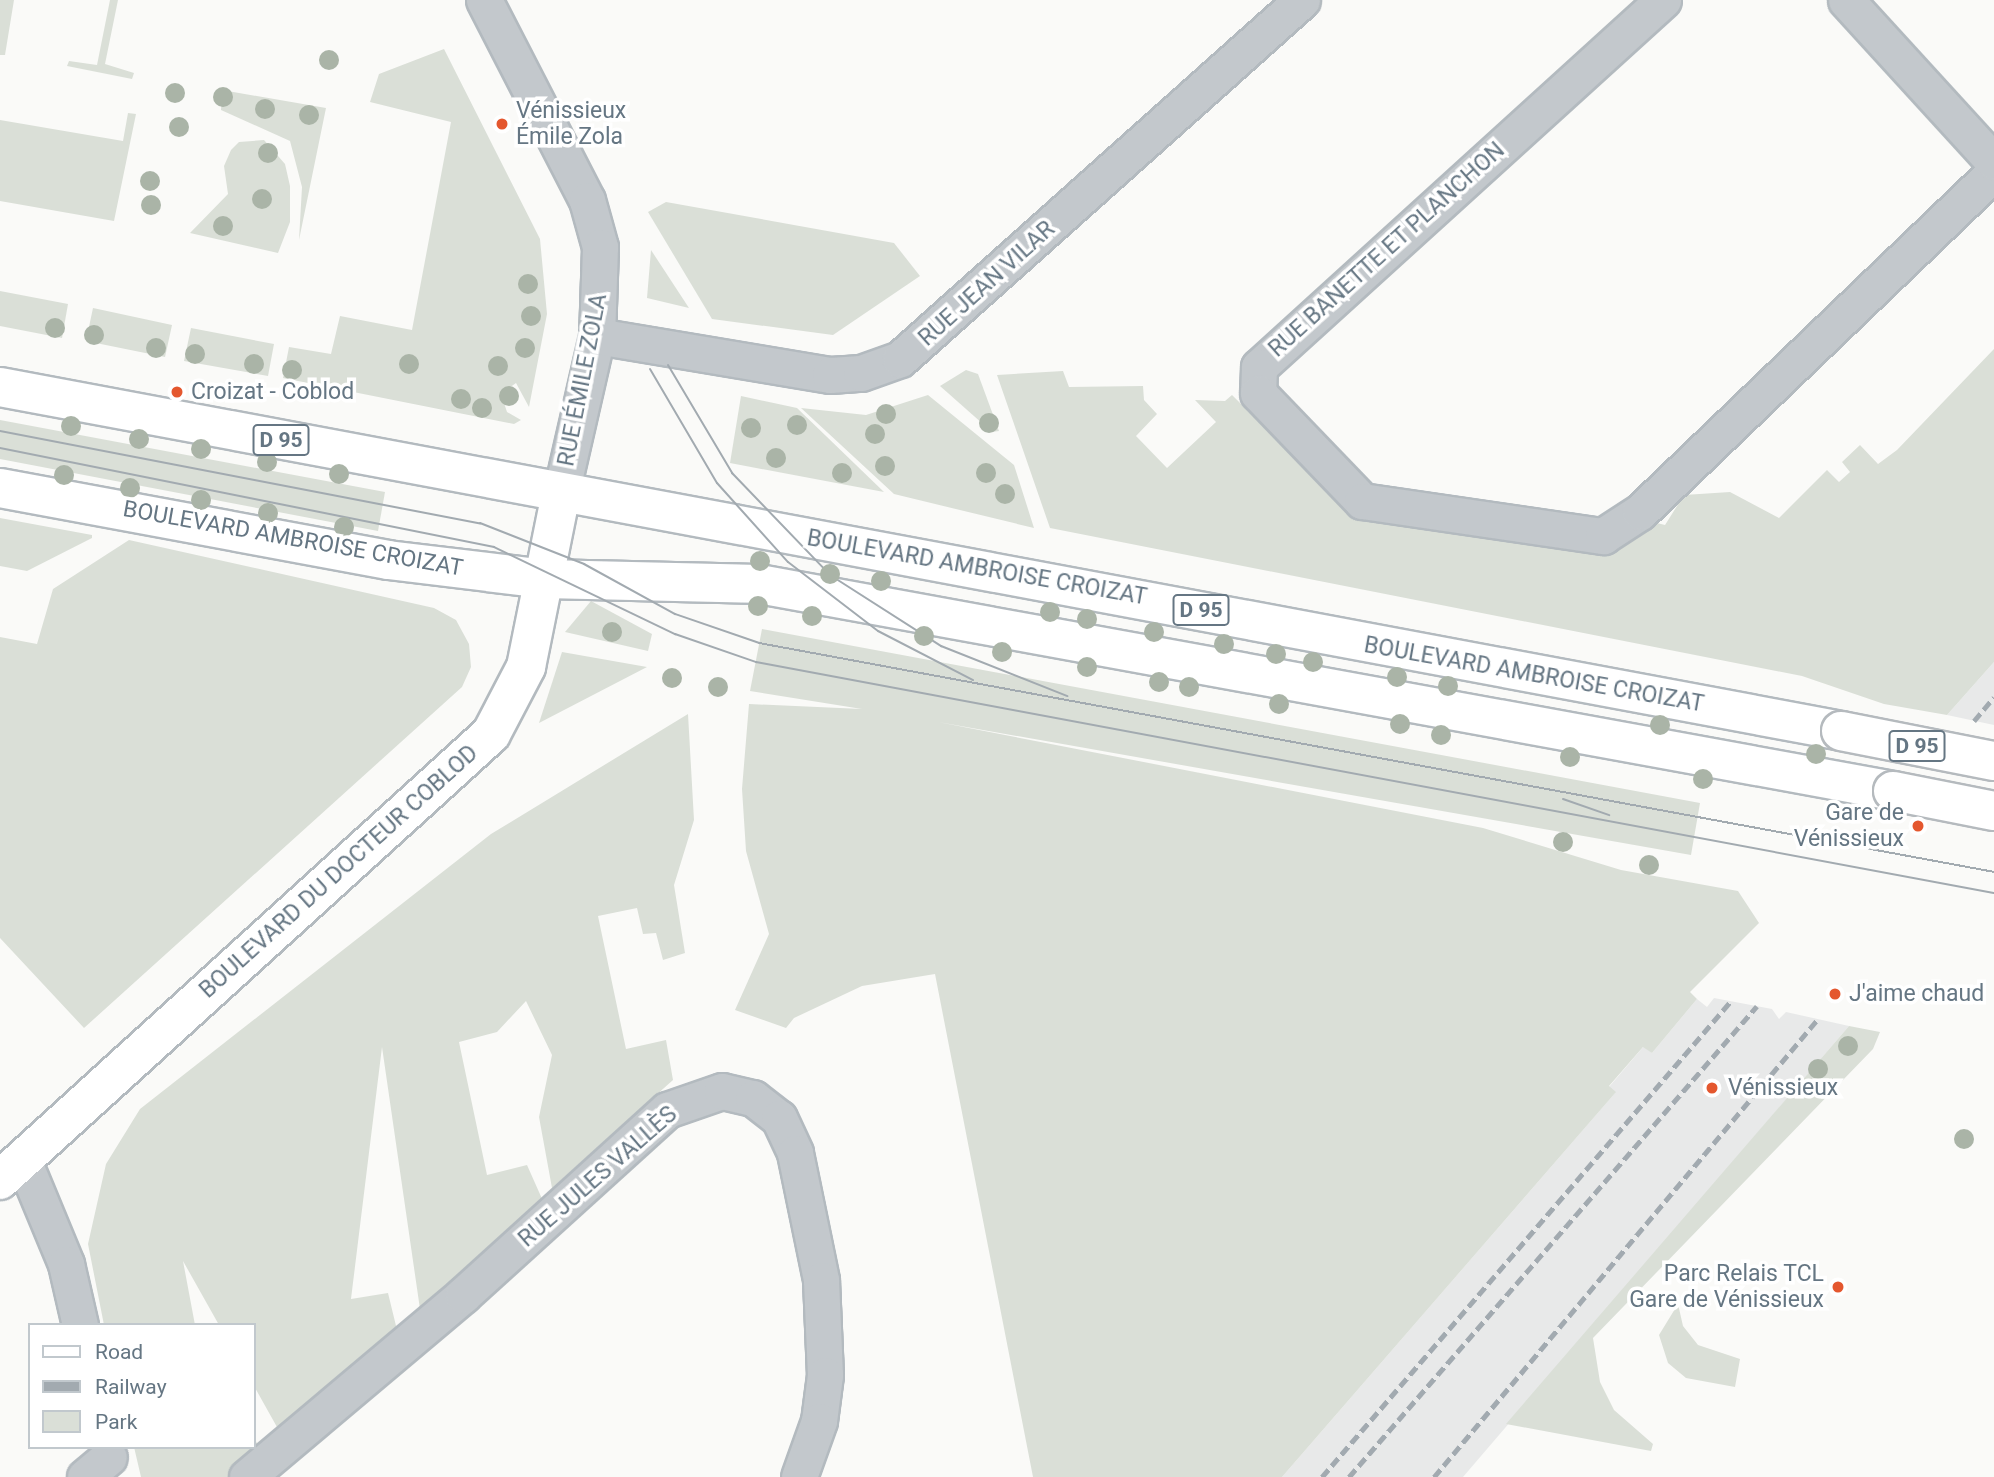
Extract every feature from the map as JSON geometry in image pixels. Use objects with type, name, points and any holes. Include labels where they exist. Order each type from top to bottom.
[{"type":"main road","name":"BOULEVARD AMBROISE CROIZAT","points":[[0,387],[561,493],[1083,585],[1424,656],[1994,761]]},
{"type":"main road","name":"BOULEVARD AMBROISE CROIZAT","points":[[0,488],[388,560],[544,579],[759,584],[1994,811]]},
{"type":"main road","name":"BOULEVARD DU DOCTEUR COBLOD","points":[[11,1170],[491,734],[527,667],[561,493]]},
{"type":"street","name":"RUE ÉMILE ZOLA","points":[[484,0],[587,200],[600,247],[597,336],[561,493]]},
{"type":"street","name":"RUE JEAN VILAR","points":[[597,336],[830,375],[861,373],[900,359],[1302,0]]},
{"type":"street","name":"RUE BANETTE ET PLANCHON","points":[[1663,0],[1259,367],[1258,393],[1362,501],[1603,537],[1640,512],[1994,173]]},
{"type":"street","points":[[1846,0],[1994,162]]},
{"type":"street","name":"RUE JULES VALLÈS","points":[[247,1477],[463,1295],[667,1110],[722,1091],[754,1098],[779,1118],[795,1153],[821,1280],[825,1375],[819,1421],[799,1477]]},
{"type":"street","points":[[11,1170],[66,1264],[80,1323]]},
{"type":"shaded area","points":[[1994,662],[1994,725],[1947,715]]},
{"type":"shaded area","points":[[1714,998],[1772,1009],[1779,1019],[1786,1012],[1849,1026],[1463,1477],[1282,1477],[1615,1093],[1609,1087],[1644,1046],[1652,1053],[1697,999],[1707,1007]]},
{"type":"green space","points":[[0,0],[14,0],[5,55],[0,55]]},
{"type":"green space","points":[[110,0],[118,0],[105,64],[134,73],[132,79],[67,66],[69,61],[97,65]]},
{"type":"green space","points":[[444,49],[540,239],[547,314],[529,407],[516,383],[501,394],[507,412],[521,420],[514,424],[283,378],[289,347],[331,354],[340,316],[412,330],[451,122],[370,102],[379,74]]},
{"type":"green space","points":[[222,90],[326,108],[299,240],[302,187],[290,141],[221,110]]},
{"type":"green space","points":[[128,113],[136,114],[114,221],[0,201],[0,120],[123,141]]},
{"type":"green space","points":[[264,140],[285,164],[290,186],[290,222],[278,253],[190,233],[228,194],[224,166],[231,150],[239,142]]},
{"type":"green space","points":[[666,202],[894,243],[920,276],[833,335],[712,319],[648,212]]},
{"type":"green space","points":[[651,250],[689,308],[647,298]]},
{"type":"green space","points":[[0,291],[68,304],[62,338],[0,326]]},
{"type":"green space","points":[[93,308],[172,325],[165,357],[86,341]]},
{"type":"green space","points":[[191,328],[274,344],[268,376],[184,361]]},
{"type":"green space","points":[[1994,349],[1994,662],[1947,715],[1884,704],[1802,676],[1050,528],[997,375],[1063,371],[1069,387],[1143,386],[1144,400],[1157,414],[1136,436],[1167,468],[1216,422],[1195,400],[1225,401],[1232,395],[1345,507],[1361,512],[1361,520],[1608,553],[1653,522],[1665,525],[1684,495],[1730,492],[1779,518],[1827,470],[1839,482],[1850,472],[1842,462],[1860,445],[1878,464],[1897,450]]},
{"type":"green space","points":[[966,370],[978,374],[999,431],[992,432],[940,386]]},
{"type":"green space","points":[[928,395],[1014,465],[1034,528],[894,494],[801,408],[866,415]]},
{"type":"green space","points":[[741,396],[797,408],[884,492],[730,463]]},
{"type":"green space","points":[[0,420],[385,492],[378,531],[0,459]]},
{"type":"green space","points":[[0,518],[92,535],[92,538],[27,571],[0,566]]},
{"type":"green space","points":[[129,540],[434,608],[456,620],[469,644],[471,667],[462,687],[84,1028],[0,938],[0,637],[37,644],[53,589]]},
{"type":"green space","points":[[591,601],[652,634],[648,651],[565,632]]},
{"type":"green space","points":[[762,629],[1700,803],[1691,855],[938,722],[1483,828],[1621,870],[1738,891],[1759,923],[1690,992],[1697,999],[1652,1053],[1643,1047],[1609,1086],[1616,1092],[1282,1477],[1033,1477],[935,974],[862,986],[794,1018],[786,1028],[735,1010],[769,934],[746,851],[742,789],[749,704],[862,709],[750,691]]},
{"type":"green space","points":[[562,652],[647,667],[539,723]]},
{"type":"green space","points":[[688,714],[694,820],[674,885],[685,953],[663,960],[656,933],[643,934],[637,908],[598,916],[626,1049],[666,1040],[673,1080],[552,1188],[539,1117],[552,1055],[526,1001],[497,1032],[459,1042],[487,1175],[527,1165],[543,1201],[421,1316],[382,1047],[351,1299],[388,1293],[398,1334],[282,1436],[256,1390],[256,1323],[218,1323],[183,1261],[195,1323],[104,1323],[88,1244],[106,1164],[140,1109],[491,834]]},
{"type":"green space","points":[[1849,1026],[1880,1032],[1873,1049],[1593,1338],[1600,1382],[1614,1410],[1653,1444],[1651,1451],[1506,1424]]},
{"type":"green space","points":[[1678,1304],[1683,1326],[1698,1345],[1740,1359],[1735,1387],[1686,1378],[1668,1363],[1659,1335]]},
{"type":"green space","points":[[256,1441],[260,1450],[232,1477],[141,1477],[134,1449],[256,1449]]},
{"type":"tram line","points":[[668,365],[732,473],[830,575],[941,646],[1067,696]]},
{"type":"tram line","points":[[650,369],[717,483],[788,562],[878,631],[973,680]]},
{"type":"tram line","points":[[0,431],[480,523],[584,564],[675,614],[759,643],[1994,872]]},
{"type":"tram line","points":[[0,448],[494,547],[675,634],[756,662],[1994,893]]},
{"type":"tram line","points":[[1563,799],[1609,815]]},
{"type":"railway","points":[[1974,721],[1994,697]]},
{"type":"railway","points":[[1322,1477],[1731,1001]]},
{"type":"railway","points":[[1349,1477],[1757,1006]]},
{"type":"railway","points":[[1434,1477],[1817,1020]]},
{"type":"place","name":"Vénissieux Émile Zola","points":[[502,124]]},
{"type":"place","name":"Croizat - Coblod","points":[[177,392]]},
{"type":"place","name":"Gare de Vénissieux","points":[[1918,826]]},
{"type":"place","name":"J'aime chaud","points":[[1835,994]]},
{"type":"place","name":"Vénissieux","points":[[1712,1088]]},
{"type":"place","name":"Parc Relais TCL Gare de Vénissieux","points":[[1838,1287]]}]
